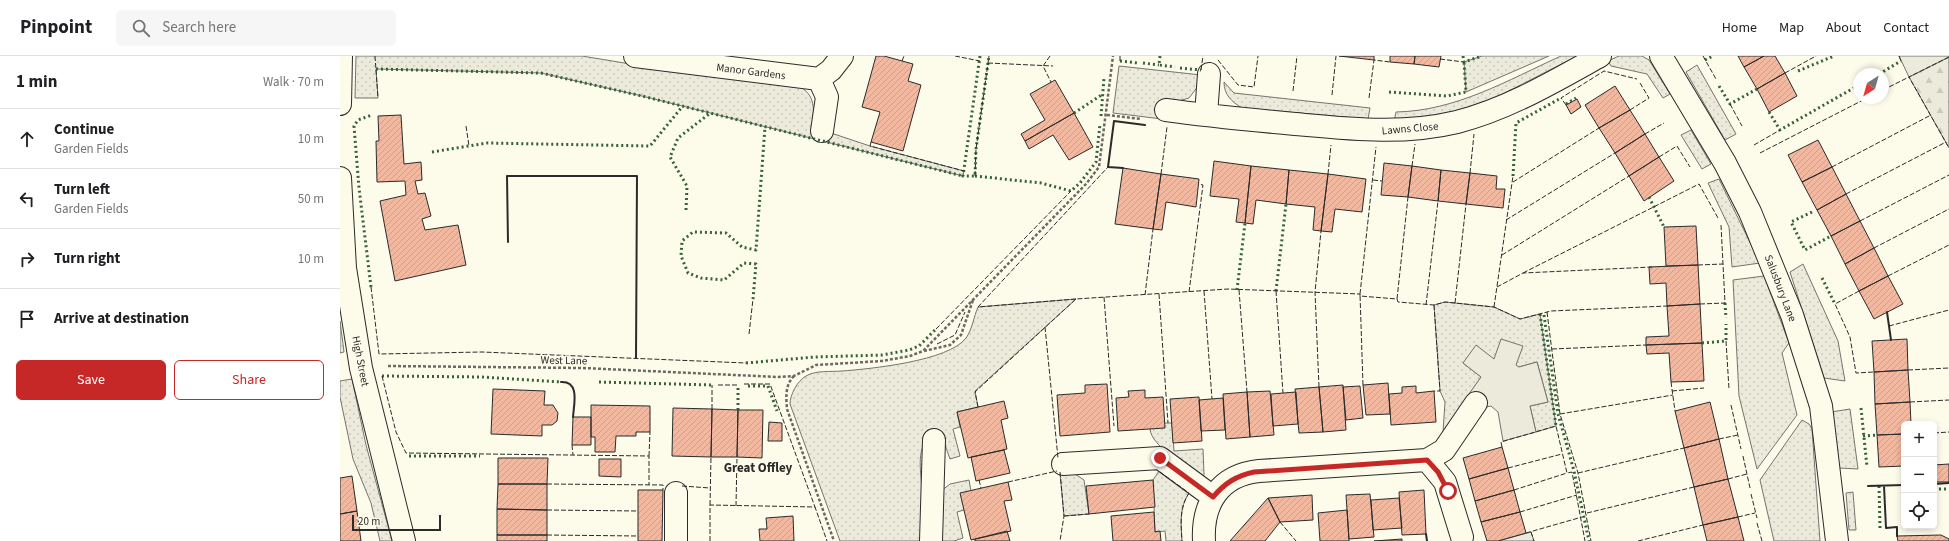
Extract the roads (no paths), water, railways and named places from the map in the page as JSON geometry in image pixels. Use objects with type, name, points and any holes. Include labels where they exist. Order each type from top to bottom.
[{"type":"street","points":[[340,104],[341,56]]},
{"type":"street","name":"Manor Gardens","points":[[635,56],[819,79]]},
{"type":"street","points":[[822,131],[827,97],[819,79],[831,70],[842,56]]},
{"type":"street","name":"Lawns Close","points":[[1166,110],[1367,131],[1430,128],[1457,122],[1491,111],[1550,83],[1600,56]]},
{"type":"street","name":"Salusbury Lane","points":[[1661,56],[1725,163],[1750,212],[1792,315],[1821,406],[1837,541]]},
{"type":"street","points":[[1206,115],[1209,74]]},
{"type":"street","name":"High Street","points":[[340,178],[345,268],[361,368],[404,541]]},
{"type":"street","points":[[1204,541],[1204,519],[1208,506],[1213,497],[1227,482],[1244,474],[1254,472],[1427,460],[1444,450],[1476,403]]},
{"type":"street","points":[[931,541],[934,440]]},
{"type":"street","points":[[1063,464],[1160,458],[1213,497]]},
{"type":"street","points":[[1427,460],[1445,482],[1462,537]]},
{"type":"street","points":[[676,493],[676,541]]},
{"type":"district","name":"Great Offley","points":[[758,467]]}]
